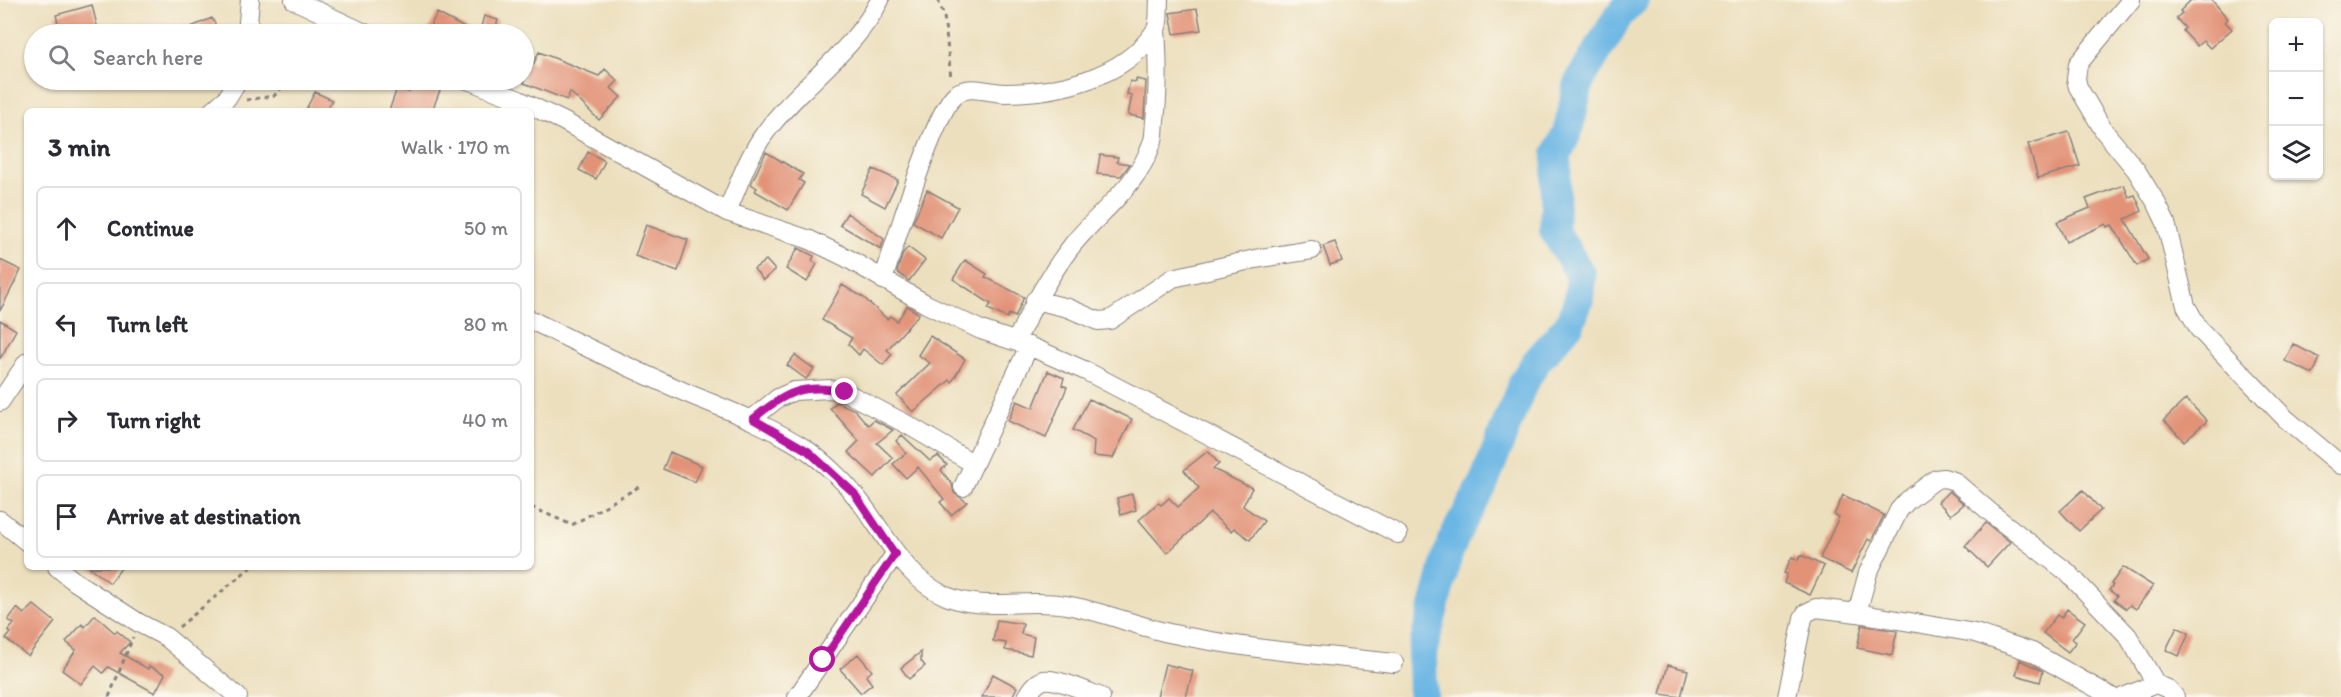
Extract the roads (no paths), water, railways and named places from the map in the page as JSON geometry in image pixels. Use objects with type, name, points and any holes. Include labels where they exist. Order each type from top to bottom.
[{"type":"street","points":[[248,24],[250,0]]},
{"type":"street","points":[[294,0],[346,24]]},
{"type":"street","points":[[727,212],[750,157],[764,134],[849,43],[880,0]]},
{"type":"street","points":[[963,487],[1022,344],[1035,300],[1074,243],[1130,184],[1153,142],[1159,84],[1156,30],[1159,0]]},
{"type":"street","points":[[2131,0],[2078,64],[2076,80],[2078,87],[2104,131],[2136,170],[2157,204],[2166,224],[2186,306],[2199,329],[2214,348],[2286,419],[2341,465]]},
{"type":"street","points":[[883,280],[932,138],[953,96],[969,89],[1002,93],[1039,92],[1079,84],[1120,63],[1136,51],[1156,30]]},
{"type":"street","points":[[215,108],[232,90]]},
{"type":"street","points":[[494,90],[563,121],[727,212],[810,240],[847,258],[926,304],[981,330],[1022,344],[1086,371],[1398,534]]},
{"type":"street","points":[[1035,300],[1068,308],[1098,321],[1110,320],[1173,278],[1255,259],[1312,250]]},
{"type":"street","points":[[534,322],[587,349],[753,419],[808,451],[854,493],[895,554],[919,578],[947,597],[986,605],[1032,601],[1066,605],[1167,633],[1255,648],[1394,663]]},
{"type":"street","points":[[0,402],[24,366]]},
{"type":"street","points":[[753,419],[778,398],[794,391],[830,388],[845,392],[908,425],[974,465]]},
{"type":"street","points":[[1857,613],[1868,573],[1899,510],[1908,500],[1936,479],[1944,478],[1954,481],[1996,518],[2067,572],[2128,636],[2156,684]]},
{"type":"street","points":[[0,520],[24,540]]},
{"type":"street","points":[[797,697],[895,554]]},
{"type":"street","points":[[61,570],[139,623],[166,638],[238,697]]},
{"type":"street","points":[[1787,697],[1803,618],[1806,613],[1816,608],[1975,633],[2020,648],[2051,662],[2112,697]]},
{"type":"street","points":[[1027,697],[1038,683],[1048,680],[1082,689],[1101,697]]},
{"type":"street","points":[[2123,697],[2156,684],[2162,685],[2175,697]]},
{"type":"waterway","points":[[1423,697],[1422,653],[1448,554],[1457,531],[1482,487],[1523,383],[1536,362],[1570,323],[1579,299],[1581,275],[1554,230],[1557,154],[1568,131],[1579,82],[1619,15],[1634,0]]}]
